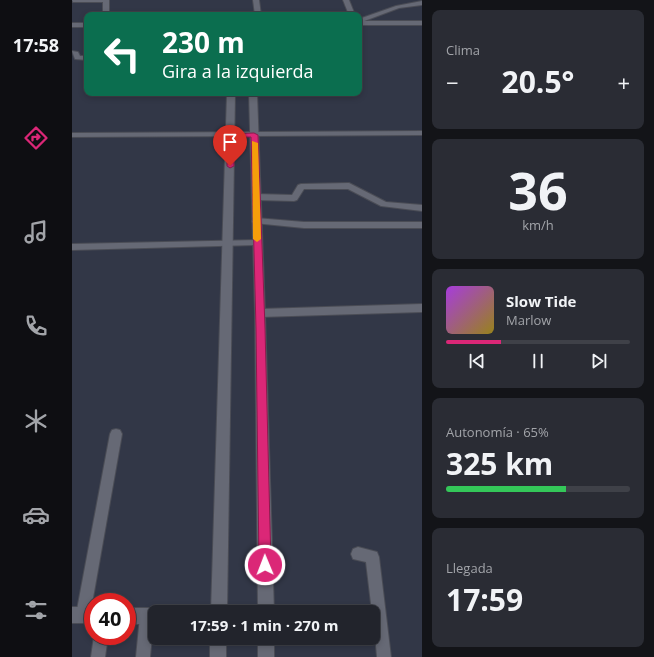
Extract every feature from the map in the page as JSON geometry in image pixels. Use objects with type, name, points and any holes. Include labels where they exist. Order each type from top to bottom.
[{"type":"street","points":[[106,0],[106,12]]},
{"type":"street","points":[[346,0],[351,12]]},
{"type":"street","points":[[362,22],[422,23]]},
{"type":"street","points":[[72,25],[84,25]]},
{"type":"street","points":[[219,605],[229,244],[231,96]]},
{"type":"street","points":[[254,96],[266,605]]},
{"type":"street","points":[[72,135],[422,134]]},
{"type":"street","points":[[72,247],[257,243]]},
{"type":"street","points":[[260,313],[422,308]]},
{"type":"street","points":[[136,616],[148,616]]},
{"type":"street","points":[[218,645],[218,657]]},
{"type":"street","points":[[266,645],[266,657]]},
{"type":"lane","points":[[73,0],[106,0]]},
{"type":"lane","points":[[256,0],[258,12]]},
{"type":"lane","points":[[362,21],[408,4],[422,3]]},
{"type":"lane","points":[[72,53],[76,53],[77,58],[84,58]]},
{"type":"lane","points":[[256,197],[294,198],[301,187],[350,186],[384,204],[422,208]]},
{"type":"lane","points":[[256,221],[304,225],[422,225]]},
{"type":"lane","points":[[83,615],[116,434]]},
{"type":"lane","points":[[358,554],[372,557],[384,657]]},
{"type":"lane","points":[[143,657],[148,631]]},
{"type":"lane","points":[[98,657],[100,645]]},
{"type":"shaded area","points":[[72,0],[422,0],[422,657],[72,657]]},
{"type":"slow traffic","points":[[254,143],[257,239]]},
{"type":"route","points":[[230,166],[231,135],[254,135],[265,565]]}]
